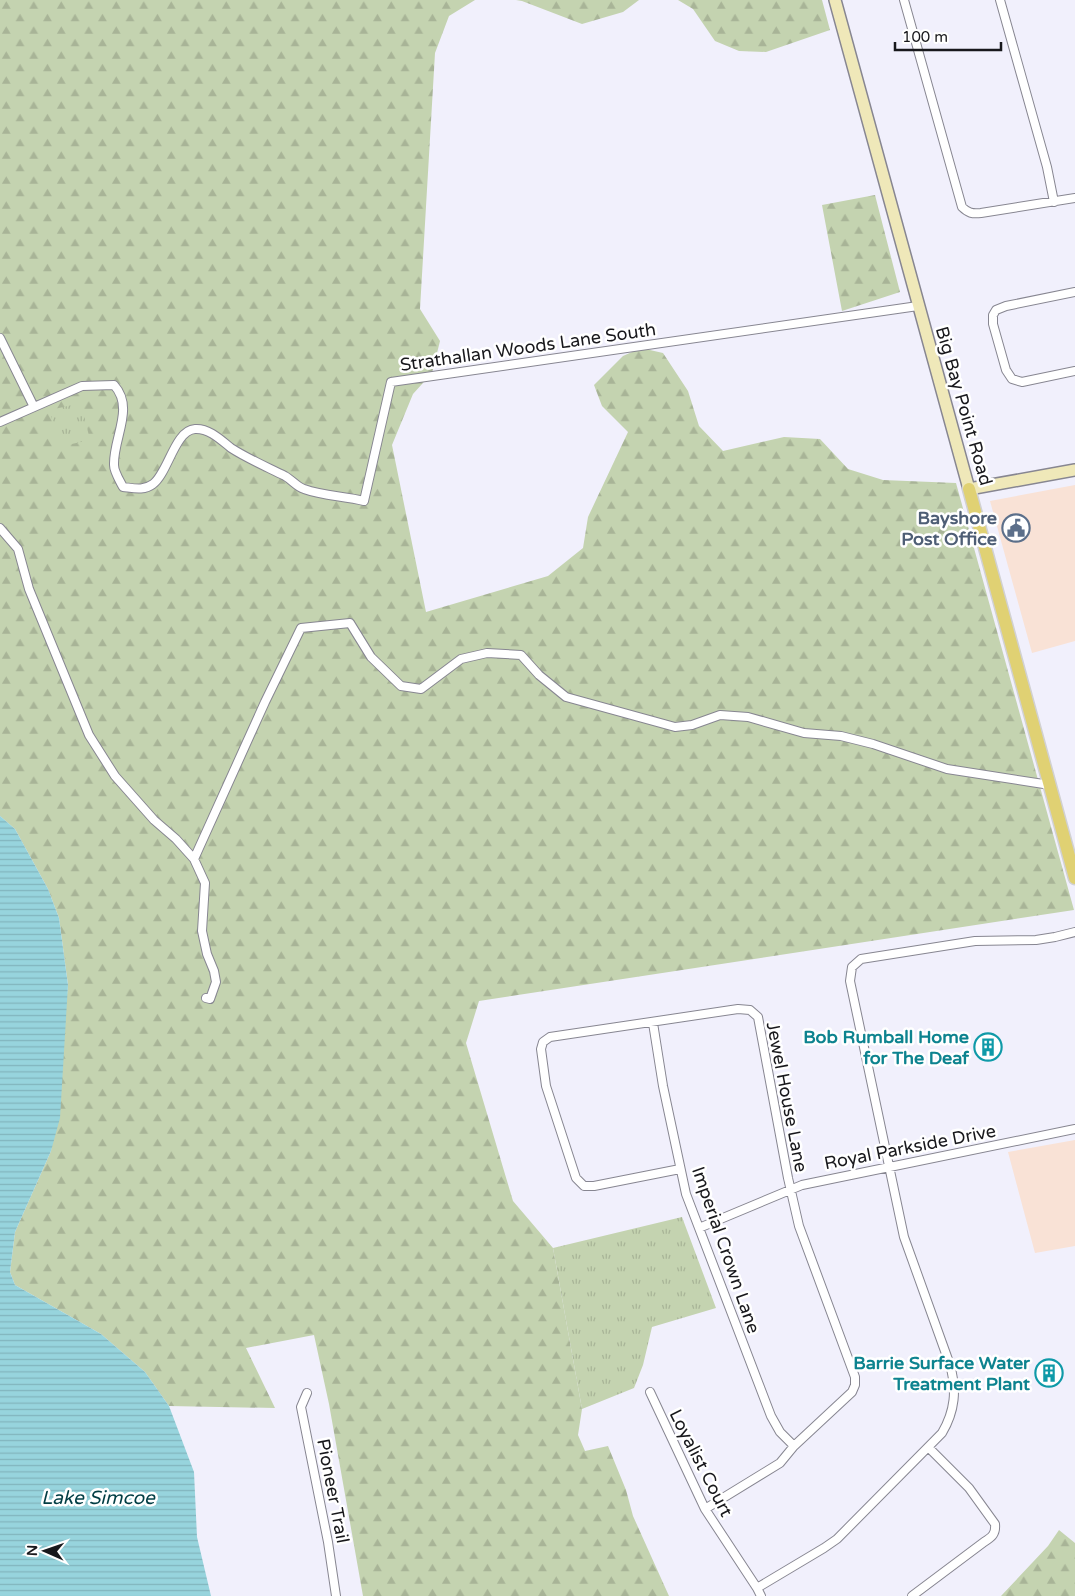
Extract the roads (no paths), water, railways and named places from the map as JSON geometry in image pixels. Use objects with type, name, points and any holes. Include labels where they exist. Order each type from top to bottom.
[{"type":"main road","name":"Big Bay Point Road","points":[[835,0],[1075,878]]},
{"type":"main road","points":[[969,489],[1075,470]]},
{"type":"street","points":[[904,0],[962,207],[966,212],[973,214],[1075,198]]},
{"type":"street","points":[[1000,0],[1049,176],[1054,202]]},
{"type":"street","points":[[1075,292],[1006,306],[996,310],[993,319],[1006,370],[1012,379],[1022,382],[1075,371]]},
{"type":"street","name":"Strathallan Woods Lane South","points":[[0,422],[82,386],[114,385],[121,393],[124,406],[113,467],[123,487],[140,489],[153,484],[168,462],[181,437],[186,431],[195,429],[216,435],[232,448],[287,477],[302,489],[364,501],[391,382],[918,306]]},
{"type":"street","points":[[0,338],[34,406]]},
{"type":"street","points":[[0,528],[18,549],[29,589],[89,735],[116,776],[154,820],[176,839],[194,859],[205,883],[202,931],[216,982],[210,999],[206,998]]},
{"type":"street","points":[[194,859],[301,628],[350,623],[371,657],[400,686],[421,689],[462,659],[487,653],[521,655],[539,675],[566,697],[675,727],[692,725],[720,715],[748,716],[804,732],[840,736],[873,744],[947,769],[1050,785]]},
{"type":"street","points":[[757,1588],[832,1543],[942,1433],[949,1421],[955,1399],[953,1376],[904,1237],[850,981],[852,967],[861,959],[975,941],[1036,940],[1075,932]]},
{"type":"street","name":"Jewel House Lane","points":[[680,1169],[594,1186],[584,1186],[576,1178],[546,1086],[541,1049],[543,1042],[550,1037],[738,1009],[750,1010],[758,1017],[790,1188],[799,1226],[855,1378],[855,1385],[852,1392],[794,1446],[780,1462],[705,1509]]},
{"type":"street","name":"Imperial Crown Lane","points":[[653,1023],[663,1086],[686,1194],[771,1416],[780,1432],[794,1446]]},
{"type":"street","name":"Royal Parkside Drive","points":[[699,1228],[790,1188],[1075,1129]]},
{"type":"street","name":"Loyalist Court","points":[[650,1392],[705,1509],[761,1596]]},
{"type":"street","name":"Pioneer Trail","points":[[307,1393],[301,1408],[328,1542],[336,1596]]},
{"type":"street","points":[[912,1596],[994,1535],[995,1529],[995,1524],[970,1488],[929,1448]]},
{"type":"water","name":"Lake Simcoe","points":[[0,816],[15,829],[48,889],[59,918],[68,985],[60,1118],[51,1151],[15,1232],[10,1272],[15,1285],[101,1334],[145,1372],[169,1406],[194,1472],[197,1537],[211,1596],[0,1596]]},
{"type":"place","name":"Bayshore Post Office","points":[[1016,528]]},
{"type":"place","name":"Bob Rumball Home for The Deaf","points":[[988,1047]]},
{"type":"place","name":"Barrie Surface Water Treatment Plant","points":[[1049,1373]]}]
